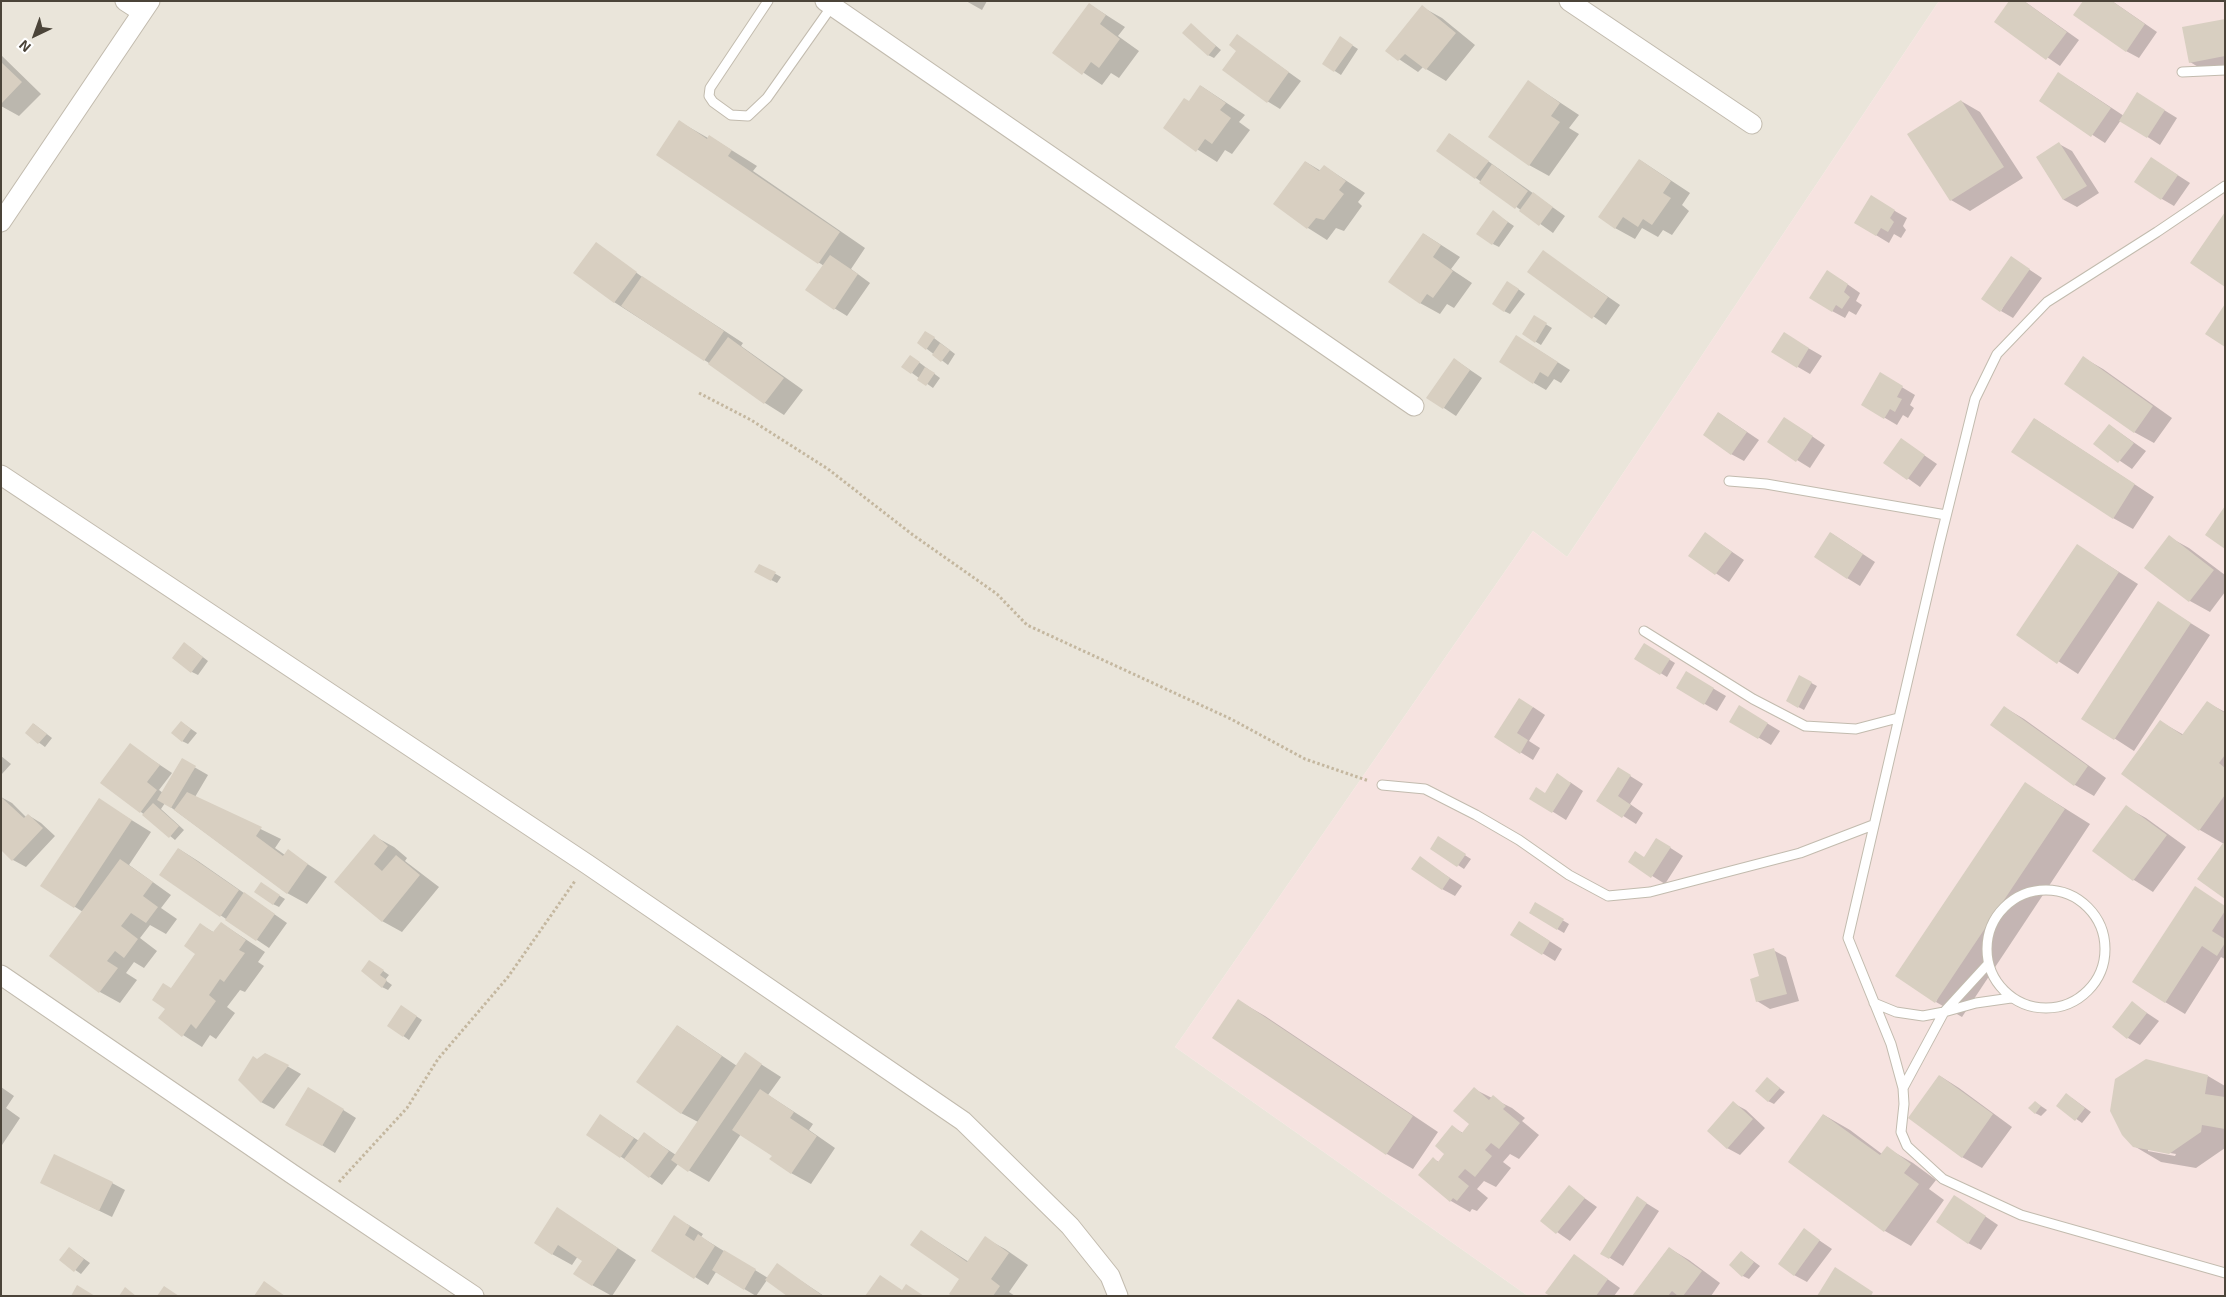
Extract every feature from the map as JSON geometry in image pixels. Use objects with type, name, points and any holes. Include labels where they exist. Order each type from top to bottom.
[{"type":"street","points":[[1,222],[146,7],[125,1]]},
{"type":"street","points":[[1569,1],[1752,124]]},
{"type":"street","points":[[828,4],[1414,406]]},
{"type":"street","points":[[1,475],[587,864],[963,1121],[1070,1226],[1110,1276],[1118,1296]]},
{"type":"street","points":[[1,975],[474,1296]]},
{"type":"lane","points":[[768,1],[710,88],[709,96],[713,102],[731,115],[748,116],[767,98],[828,4]]},
{"type":"lane","points":[[2182,72],[2225,70]]},
{"type":"lane","points":[[2225,186],[2158,232],[2047,302],[1997,354],[1975,399],[1898,718],[1848,938],[1891,1044],[1903,1088],[1904,1104],[1901,1132],[1907,1146],[1943,1179],[2021,1215],[2225,1273]]},
{"type":"lane","points":[[1729,481],[1766,484],[1946,515]]},
{"type":"lane","points":[[1644,631],[1753,699],[1805,726],[1856,729],[1898,718]]},
{"type":"lane","points":[[1382,785],[1425,789],[1519,840],[1569,875],[1608,896],[1650,892],[1800,853],[1873,825]]},
{"type":"lane","points":[[2039,890],[2054,890],[2068,893],[2080,899],[2099,920],[2105,941],[2104,963],[2098,976],[2079,998],[2052,1008],[2037,1008],[2023,1005],[2001,989],[1993,977],[1988,964],[1988,943],[1993,923],[2012,901],[2025,894],[2039,890]]},
{"type":"lane","points":[[1903,1088],[1944,1012],[1988,964]]},
{"type":"lane","points":[[1874,1003],[1896,1012],[1923,1016],[1976,1003],[2011,998]]},
{"type":"path","points":[[699,394],[751,420],[828,469],[913,535],[998,594],[1027,625],[1231,719],[1305,759],[1382,785]]},
{"type":"path","points":[[326,1197],[407,1108],[438,1059],[508,977],[587,864]]},
{"type":"shaded area","points":[[1,1],[1939,1],[1567,557],[1533,531],[1175,1047],[1528,1296],[1,1296]]},
{"type":"shaded area","points":[[1939,1],[2225,1],[2225,1296],[1528,1296],[1175,1047],[1533,531],[1567,557]]},
{"type":"building","points":[[2009,1],[2024,1],[2067,32],[2046,60],[1994,22]]},
{"type":"building","points":[[2083,1],[2112,1],[2145,24],[2126,52],[2073,15]]},
{"type":"building","points":[[1089,3],[1106,15],[1100,24],[1120,39],[1099,68],[1091,62],[1082,75],[1052,53]]},
{"type":"building","points":[[1422,5],[1456,33],[1426,70],[1405,54],[1398,61],[1385,51]]},
{"type":"building","points":[[2225,19],[2225,56],[2189,63],[2182,27]]},
{"type":"building","points":[[1191,23],[1216,46],[1208,56],[1182,33]]},
{"type":"building","points":[[1237,34],[1289,72],[1267,103],[1222,70],[1236,51],[1229,45]]},
{"type":"building","points":[[1340,36],[1353,45],[1334,72],[1322,64]]},
{"type":"building","points":[[1,62],[22,82],[1,104]]},
{"type":"building","points":[[2058,72],[2111,108],[2091,137],[2039,101]]},
{"type":"building","points":[[1528,80],[1560,103],[1551,116],[1560,122],[1529,166],[1488,137]]},
{"type":"building","points":[[1200,85],[1226,103],[1220,110],[1231,118],[1212,144],[1205,139],[1196,152],[1163,128],[1184,98],[1189,101]]},
{"type":"building","points":[[2137,92],[2165,110],[2147,138],[2119,121]]},
{"type":"building","points":[[1961,100],[2004,167],[1950,201],[1907,134]]},
{"type":"building","points":[[679,120],[707,139],[709,135],[732,150],[728,156],[840,232],[818,264],[656,155]]},
{"type":"building","points":[[1449,133],[1489,161],[1475,179],[1436,151]]},
{"type":"building","points":[[2059,142],[2087,186],[2063,200],[2036,157]]},
{"type":"building","points":[[2151,157],[2178,175],[2161,200],[2134,182]]},
{"type":"building","points":[[1639,159],[1671,181],[1663,193],[1671,198],[1652,225],[1643,219],[1638,227],[1623,217],[1615,229],[1598,217]]},
{"type":"building","points":[[1305,161],[1319,171],[1324,165],[1346,181],[1339,190],[1344,194],[1324,220],[1316,218],[1307,229],[1273,204]]},
{"type":"building","points":[[1492,164],[1528,191],[1515,209],[1479,183]]},
{"type":"building","points":[[1533,192],[1553,207],[1539,226],[1519,211]]},
{"type":"building","points":[[1871,195],[1895,210],[1890,218],[1894,222],[1888,232],[1881,228],[1876,236],[1854,223]]},
{"type":"building","points":[[1493,210],[1508,222],[1492,245],[1476,234]]},
{"type":"building","points":[[2225,212],[2225,287],[2190,263]]},
{"type":"building","points":[[1423,233],[1441,245],[1433,257],[1453,271],[1433,298],[1427,294],[1420,304],[1388,282]]},
{"type":"building","points":[[596,242],[637,272],[614,303],[573,273]]},
{"type":"building","points":[[1543,250],[1608,297],[1592,319],[1527,272]]},
{"type":"building","points":[[830,255],[858,274],[834,310],[805,290]]},
{"type":"building","points":[[2011,256],[2030,269],[2000,312],[1981,299]]},
{"type":"building","points":[[1827,270],[1848,284],[1844,292],[1850,297],[1842,309],[1836,305],[1832,312],[1809,298]]},
{"type":"building","points":[[642,276],[724,331],[704,361],[621,306]]},
{"type":"building","points":[[1507,281],[1519,289],[1504,312],[1492,304]]},
{"type":"building","points":[[2225,304],[2225,347],[2205,334]]},
{"type":"building","points":[[1534,315],[1547,323],[1535,343],[1522,334]]},
{"type":"building","points":[[925,331],[935,337],[926,350],[917,343]]},
{"type":"building","points":[[1784,332],[1809,348],[1797,368],[1771,352]]},
{"type":"building","points":[[1516,335],[1558,362],[1548,377],[1540,372],[1533,384],[1499,362]]},
{"type":"building","points":[[728,337],[784,378],[764,404],[708,364]]},
{"type":"building","points":[[940,343],[950,350],[941,362],[932,355]]},
{"type":"building","points":[[910,355],[920,362],[911,374],[901,367]]},
{"type":"building","points":[[2083,356],[2153,406],[2134,433],[2064,384]]},
{"type":"building","points":[[1454,358],[1470,370],[1443,409],[1426,398]]},
{"type":"building","points":[[925,367],[935,373],[926,386],[917,380]]},
{"type":"building","points":[[1880,372],[1903,386],[1897,397],[1902,399],[1895,412],[1890,409],[1884,419],[1861,405]]},
{"type":"building","points":[[1718,412],[1747,432],[1731,455],[1703,435]]},
{"type":"building","points":[[1784,417],[1813,436],[1796,462],[1767,442]]},
{"type":"building","points":[[2034,418],[2135,484],[2113,519],[2011,452]]},
{"type":"building","points":[[2109,424],[2134,443],[2118,463],[2093,444]]},
{"type":"building","points":[[1901,438],[1925,455],[1907,480],[1883,463]]},
{"type":"building","points":[[2225,506],[2225,549],[2205,535]]},
{"type":"building","points":[[1705,532],[1732,552],[1715,575],[1688,556]]},
{"type":"building","points":[[1830,532],[1863,554],[1847,579],[1814,557]]},
{"type":"building","points":[[2169,535],[2214,570],[2189,602],[2144,568]]},
{"type":"building","points":[[2077,544],[2119,572],[2057,664],[2016,635]]},
{"type":"building","points":[[759,564],[776,572],[771,581],[754,572]]},
{"type":"building","points":[[2158,601],[2191,623],[2114,740],[2081,719]]},
{"type":"building","points":[[184,642],[203,657],[191,673],[172,658]]},
{"type":"building","points":[[1644,643],[1670,659],[1660,675],[1634,659]]},
{"type":"building","points":[[1686,671],[1714,688],[1704,705],[1676,688]]},
{"type":"building","points":[[1799,675],[1812,682],[1798,708],[1786,701]]},
{"type":"building","points":[[1519,698],[1533,707],[1517,733],[1528,740],[1520,754],[1494,737]]},
{"type":"building","points":[[2207,701],[2225,713],[2225,755],[2219,763],[2225,768],[2225,795],[2199,831],[2121,774],[2160,720],[2182,735]]},
{"type":"building","points":[[1739,705],[1768,723],[1758,739],[1729,722]]},
{"type":"building","points":[[2004,706],[2088,766],[2074,786],[1990,725]]},
{"type":"building","points":[[181,721],[191,729],[182,742],[171,733]]},
{"type":"building","points":[[33,723],[47,734],[38,744],[25,733]]},
{"type":"building","points":[[130,743],[160,765],[147,782],[157,790],[140,813],[100,783]]},
{"type":"building","points":[[182,758],[196,766],[171,808],[157,800]]},
{"type":"building","points":[[1618,767],[1631,775],[1618,796],[1631,805],[1622,818],[1596,801]]},
{"type":"building","points":[[1557,773],[1571,783],[1552,813],[1529,799],[1536,787],[1545,793]]},
{"type":"building","points":[[2025,782],[2065,809],[1935,1003],[1895,976]]},
{"type":"building","points":[[187,792],[262,827],[256,836],[283,856],[288,849],[308,864],[287,894],[174,810]]},
{"type":"building","points":[[1,797],[24,818],[28,814],[43,828],[12,861],[1,850]]},
{"type":"building","points":[[99,798],[132,820],[74,908],[40,886]]},
{"type":"building","points":[[153,803],[179,826],[169,838],[142,815]]},
{"type":"building","points":[[2126,805],[2167,835],[2133,881],[2092,851]]},
{"type":"building","points":[[374,834],[388,846],[374,864],[382,871],[396,855],[420,875],[382,922],[334,882]]},
{"type":"building","points":[[1438,836],[1466,854],[1457,867],[1430,849]]},
{"type":"building","points":[[1656,838],[1671,847],[1651,878],[1628,862],[1635,851],[1644,857]]},
{"type":"building","points":[[2223,843],[2225,844],[2225,899],[2197,879]]},
{"type":"building","points":[[178,848],[239,890],[220,917],[159,875]]},
{"type":"building","points":[[1420,856],[1450,878],[1442,890],[1411,869]]},
{"type":"building","points":[[120,859],[153,882],[143,896],[158,907],[146,923],[131,913],[121,926],[138,939],[124,958],[115,951],[107,961],[118,968],[99,993],[49,956]]},
{"type":"building","points":[[261,882],[280,895],[273,905],[254,892]]},
{"type":"building","points":[[2195,886],[2225,906],[2225,911],[2212,931],[2225,939],[2225,943],[2217,956],[2202,946],[2165,1003],[2132,982]]},
{"type":"building","points":[[244,892],[275,914],[256,941],[225,920]]},
{"type":"building","points":[[1535,902],[1564,919],[1557,930],[1529,913]]},
{"type":"building","points":[[1519,921],[1550,941],[1542,955],[1510,935]]},
{"type":"building","points":[[221,922],[246,940],[239,950],[245,953],[224,982],[220,979],[209,995],[216,1001],[196,1029],[191,1024],[182,1037],[158,1018],[165,1009],[152,1000],[163,983],[171,988],[195,954],[184,946],[200,923],[213,932]]},
{"type":"building","points":[[1774,948],[1787,994],[1756,1002],[1750,979],[1759,976],[1753,954]]},
{"type":"building","points":[[369,960],[384,970],[380,975],[387,980],[382,988],[361,971]]},
{"type":"building","points":[[1238,999],[1413,1116],[1386,1155],[1212,1038]]},
{"type":"building","points":[[2132,1001],[2147,1013],[2127,1039],[2112,1027]]},
{"type":"building","points":[[401,1005],[417,1016],[403,1037],[387,1026]]},
{"type":"building","points":[[677,1025],[722,1056],[681,1114],[636,1082]]},
{"type":"building","points":[[745,1052],[762,1064],[688,1172],[671,1160]]},
{"type":"building","points":[[265,1053],[289,1065],[261,1103],[238,1080],[253,1056],[257,1059]]},
{"type":"building","points":[[2146,1059],[2208,1075],[2205,1094],[2225,1097],[2225,1129],[2202,1125],[2201,1132],[2169,1154],[2133,1147],[2122,1135],[2110,1111],[2115,1079]]},
{"type":"building","points":[[1939,1075],[1993,1114],[1962,1158],[1908,1118]]},
{"type":"building","points":[[1767,1077],[1780,1088],[1768,1102],[1755,1091]]},
{"type":"building","points":[[308,1087],[344,1109],[322,1146],[285,1125]]},
{"type":"building","points":[[1474,1087],[1489,1100],[1493,1095],[1506,1106],[1503,1109],[1520,1123],[1499,1149],[1491,1143],[1485,1150],[1492,1156],[1475,1177],[1465,1169],[1458,1177],[1469,1186],[1457,1201],[1453,1198],[1450,1202],[1418,1175],[1433,1157],[1438,1162],[1444,1154],[1435,1146],[1452,1125],[1462,1133],[1469,1124],[1453,1111]]},
{"type":"building","points":[[760,1089],[794,1112],[790,1118],[817,1136],[791,1174],[769,1159],[772,1156],[732,1130]]},
{"type":"building","points":[[2066,1093],[2085,1108],[2075,1121],[2056,1106]]},
{"type":"building","points":[[1733,1101],[1753,1119],[1727,1149],[1707,1131]]},
{"type":"building","points":[[2035,1101],[2041,1106],[2035,1114],[2028,1108]]},
{"type":"building","points":[[600,1114],[634,1138],[620,1158],[586,1135]]},
{"type":"building","points":[[1823,1114],[1880,1155],[1887,1146],[1911,1164],[1904,1173],[1919,1184],[1884,1232],[1788,1162]]},
{"type":"building","points":[[644,1132],[669,1151],[649,1178],[624,1159]]},
{"type":"building","points":[[54,1154],[113,1182],[99,1211],[40,1183]]},
{"type":"building","points":[[1569,1185],[1585,1198],[1556,1234],[1540,1221]]},
{"type":"building","points":[[1954,1195],[1986,1216],[1968,1244],[1936,1222]]},
{"type":"building","points":[[1637,1196],[1647,1203],[1609,1259],[1600,1254]]},
{"type":"building","points":[[557,1207],[618,1248],[592,1286],[573,1274],[582,1261],[558,1245],[552,1255],[534,1243]]},
{"type":"building","points":[[674,1215],[690,1226],[685,1235],[694,1241],[698,1234],[715,1246],[694,1279],[651,1251]]},
{"type":"building","points":[[1804,1228],[1820,1240],[1794,1276],[1778,1264]]},
{"type":"building","points":[[921,1230],[967,1262],[985,1236],[1009,1253],[991,1279],[1000,1286],[993,1296],[952,1296],[949,1294],[959,1279],[910,1245]]},
{"type":"building","points":[[69,1247],[84,1259],[74,1272],[59,1260]]},
{"type":"building","points":[[1669,1247],[1702,1271],[1683,1296],[1678,1296],[1672,1291],[1668,1296],[1632,1296]]},
{"type":"building","points":[[724,1250],[756,1269],[744,1290],[712,1270]]},
{"type":"building","points":[[1741,1251],[1754,1262],[1742,1277],[1729,1265]]},
{"type":"building","points":[[1574,1254],[1608,1279],[1596,1296],[1550,1296],[1545,1293]]},
{"type":"building","points":[[777,1263],[823,1296],[787,1296],[765,1280]]},
{"type":"building","points":[[1835,1267],[1873,1292],[1871,1296],[1817,1296]]},
{"type":"building","points":[[880,1275],[902,1290],[906,1284],[924,1296],[865,1296]]},
{"type":"building","points":[[264,1281],[285,1296],[254,1296]]},
{"type":"building","points":[[77,1285],[95,1296],[71,1296]]},
{"type":"building","points":[[164,1286],[179,1296],[157,1296]]},
{"type":"building","points":[[125,1287],[136,1296],[119,1296]]}]
